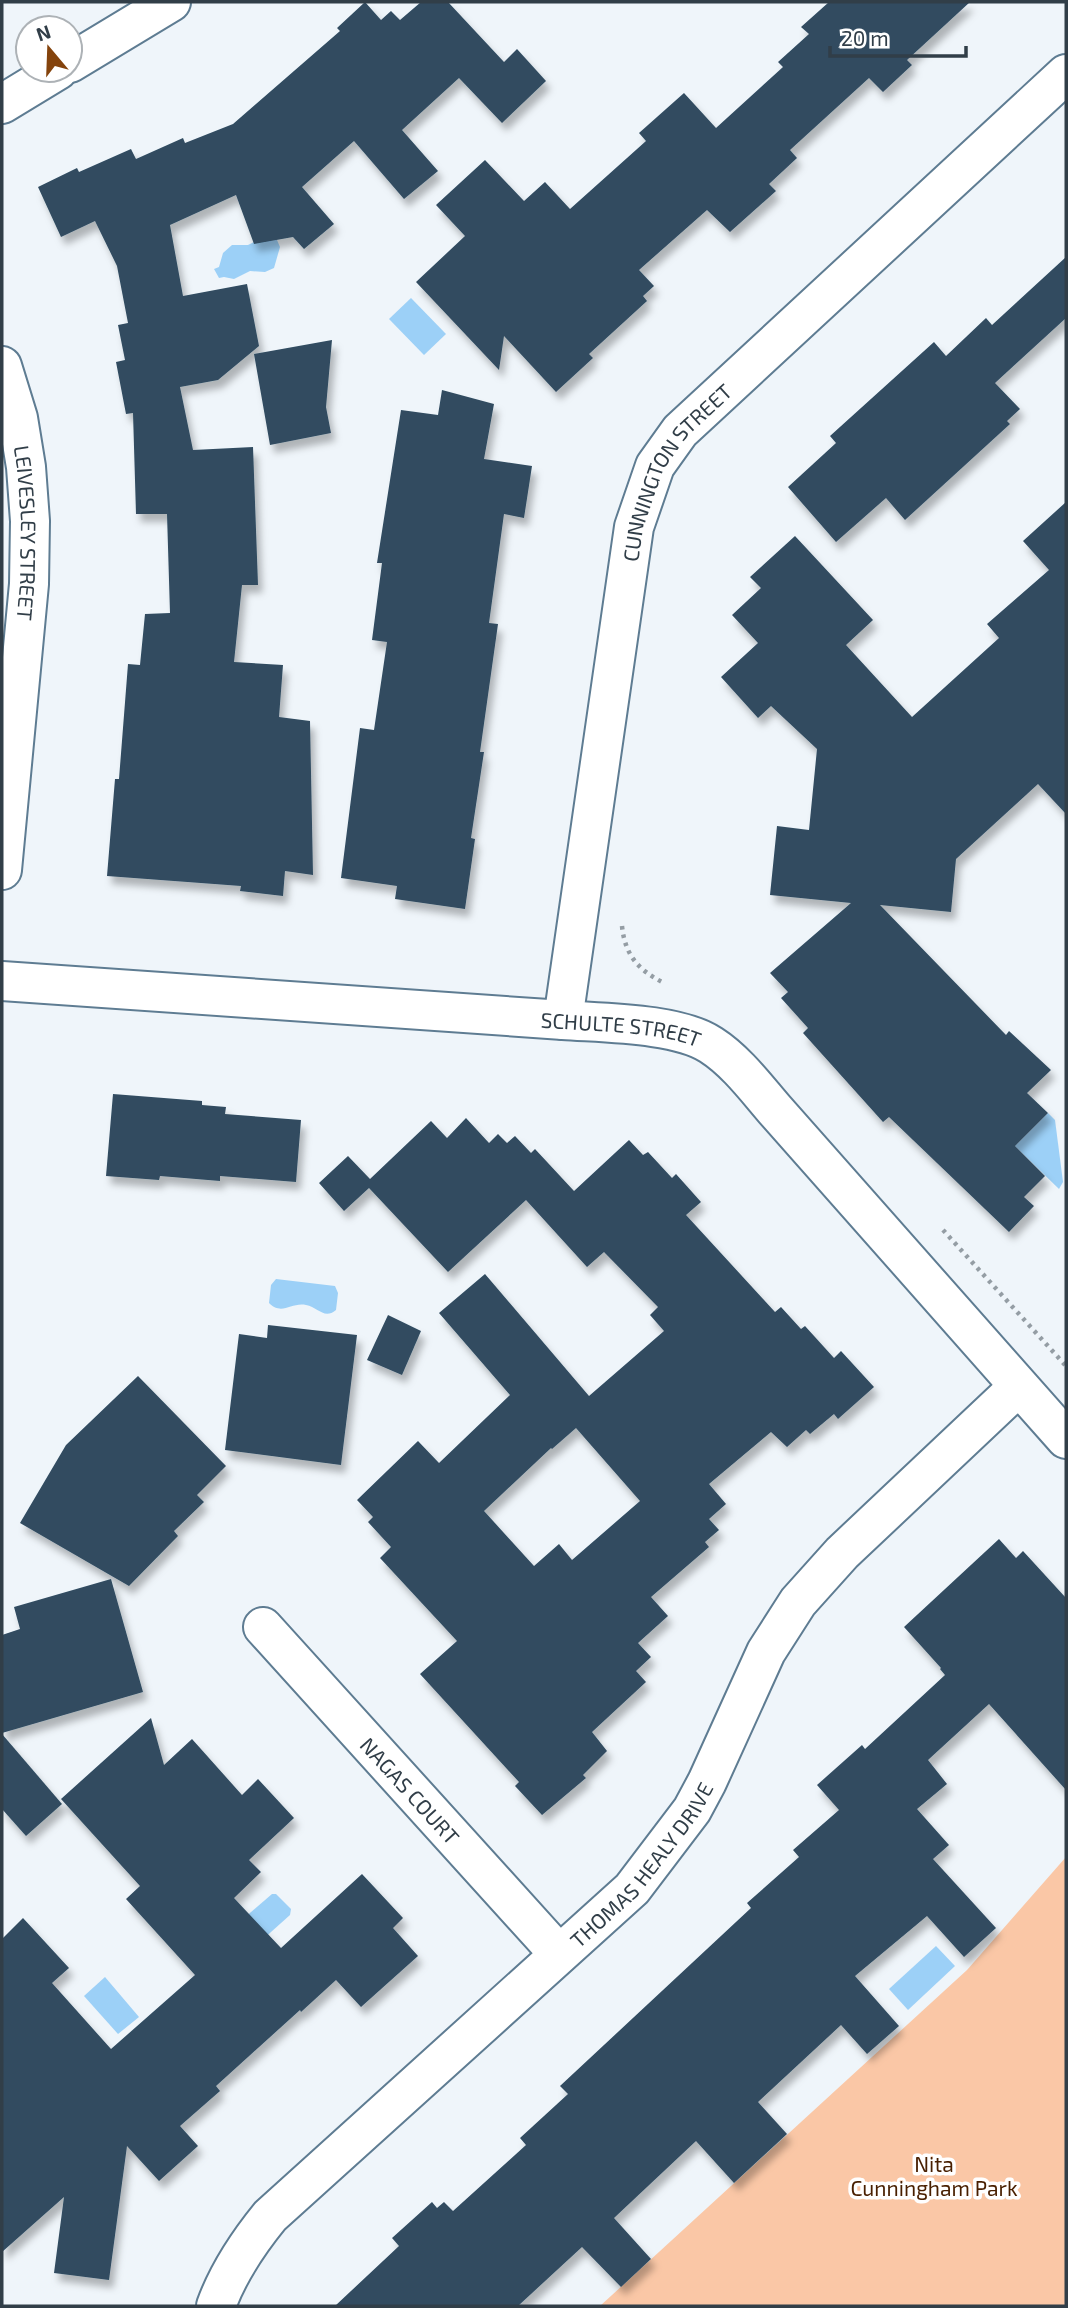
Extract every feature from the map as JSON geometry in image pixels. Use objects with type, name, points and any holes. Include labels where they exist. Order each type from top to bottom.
[{"type":"street","points":[[84,55],[171,2]]},
{"type":"street","name":"CUNNINGTON STREET","points":[[563,1020],[634,527],[655,466],[680,431],[1066,74]]},
{"type":"street","points":[[2,104],[35,84]]},
{"type":"street","name":"LEIVESLEY STREET","points":[[2,366],[18,418],[26,467],[30,521],[29,584],[2,870]]},
{"type":"street","name":"SCHULTE STREET","points":[[2,981],[656,1028],[684,1034],[710,1044],[743,1074],[1066,1439]]},
{"type":"street","name":"THOMAS HEALY DRIVE","points":[[216,2306],[243,2253],[270,2216],[632,1889],[692,1810],[766,1652],[798,1602],[842,1553],[1018,1387]]},
{"type":"street","name":"NAGAS COURT","points":[[263,1627],[559,1954]]},
{"type":"green space","name":"Nita Cunningham Park","points":[[1066,1857],[1066,2306],[600,2306],[967,1970]]},
{"type":"water","points":[[277,240],[280,247],[274,268],[265,272],[250,271],[234,279],[219,278],[214,269],[219,267],[223,253],[232,245]]},
{"type":"water","points":[[411,298],[446,334],[424,355],[389,319]]},
{"type":"water","points":[[1048,1113],[1055,1120],[1063,1182],[1059,1189],[1015,1146]]},
{"type":"water","points":[[276,1279],[335,1286],[338,1293],[336,1310],[328,1314],[306,1305],[282,1309],[274,1307],[269,1303],[271,1285]]},
{"type":"water","points":[[272,1894],[276,1894],[291,1909],[290,1915],[251,1950],[228,1932]]},
{"type":"water","points":[[936,1946],[955,1966],[908,2010],[889,1989]]},
{"type":"water","points":[[105,1977],[139,2017],[118,2034],[84,1996]]},
{"type":"building","points":[[365,2],[381,20],[391,11],[400,20],[421,2],[448,2],[504,62],[517,49],[546,81],[502,123],[459,78],[402,130],[438,171],[404,199],[354,141],[302,187],[334,224],[304,249],[293,237],[254,244],[236,195],[170,225],[183,296],[247,284],[259,346],[218,380],[180,387],[193,450],[253,447],[258,585],[242,585],[234,662],[283,665],[279,717],[310,721],[313,875],[285,871],[283,896],[240,891],[241,886],[107,876],[115,779],[119,779],[128,664],[140,665],[145,614],[170,613],[167,514],[136,514],[133,413],[126,414],[116,362],[125,360],[118,325],[128,323],[117,266],[95,221],[61,237],[38,187],[77,168],[79,172],[131,149],[136,159],[183,138],[185,143],[233,124],[340,31],[337,28]]},
{"type":"building","points":[[829,2],[970,2],[907,60],[912,65],[883,92],[869,78],[790,150],[797,158],[769,184],[776,191],[730,232],[707,210],[639,270],[654,286],[643,296],[647,301],[589,354],[593,358],[556,392],[504,336],[499,370],[416,282],[465,236],[436,205],[485,160],[524,201],[545,182],[570,209],[646,141],[639,133],[684,93],[716,128],[783,67],[778,62],[809,34],[801,27]]},
{"type":"building","points":[[1066,257],[1066,318],[995,383],[1020,409],[1007,421],[1010,424],[905,520],[886,498],[836,542],[788,487],[836,443],[830,436],[934,342],[946,356],[986,318],[992,325]]},
{"type":"building","points":[[332,340],[326,407],[331,433],[270,445],[254,354]]},
{"type":"building","points":[[442,390],[494,404],[484,459],[532,466],[524,518],[504,514],[489,623],[498,624],[480,752],[484,752],[471,838],[475,839],[465,909],[395,899],[397,886],[341,878],[360,728],[374,730],[387,642],[372,640],[382,563],[377,563],[401,410],[438,415]]},
{"type":"building","points":[[1066,502],[1066,814],[1038,784],[956,859],[951,912],[880,905],[1006,1035],[1009,1031],[1051,1070],[1027,1093],[1048,1113],[1015,1146],[1045,1176],[1024,1197],[1034,1206],[1009,1232],[889,1117],[883,1122],[803,1033],[808,1028],[781,998],[788,992],[770,973],[851,903],[770,895],[777,826],[809,830],[817,749],[771,706],[758,718],[721,677],[758,643],[732,615],[761,588],[750,577],[795,536],[873,620],[846,645],[912,717],[999,638],[987,624],[1049,570],[1023,541]]},
{"type":"building","points":[[113,1094],[202,1101],[202,1105],[226,1107],[225,1114],[301,1120],[296,1182],[220,1176],[220,1181],[160,1176],[159,1180],[106,1176]]},
{"type":"building","points":[[466,1118],[489,1143],[498,1134],[507,1143],[515,1136],[531,1153],[535,1149],[574,1191],[629,1140],[643,1155],[648,1152],[672,1178],[676,1174],[701,1202],[686,1215],[775,1312],[781,1307],[801,1329],[805,1326],[834,1358],[841,1351],[874,1387],[838,1419],[834,1414],[810,1434],[806,1430],[787,1447],[771,1432],[709,1484],[726,1504],[709,1519],[719,1530],[705,1542],[709,1547],[651,1597],[668,1616],[638,1643],[651,1657],[636,1671],[646,1682],[592,1732],[607,1751],[583,1775],[586,1778],[542,1815],[515,1786],[519,1782],[420,1674],[457,1641],[380,1558],[391,1547],[368,1522],[373,1517],[357,1500],[418,1441],[439,1463],[510,1395],[439,1313],[485,1274],[589,1396],[664,1331],[650,1315],[658,1307],[604,1252],[587,1267],[526,1200],[448,1272],[369,1188],[344,1211],[319,1183],[348,1156],[370,1179],[431,1121],[447,1138]],"holes":[[[576,1428],[640,1501],[572,1560],[559,1544],[534,1566],[484,1511]]]},
{"type":"building","points":[[388,1315],[421,1331],[402,1375],[367,1360]]},
{"type":"building","points":[[268,1325],[357,1335],[341,1465],[225,1450],[239,1334],[267,1338]]},
{"type":"building","points":[[138,1376],[226,1466],[197,1495],[204,1502],[174,1531],[178,1536],[129,1586],[20,1523],[66,1445]]},
{"type":"building","points":[[999,1539],[1016,1558],[1023,1551],[1066,1598],[1066,1790],[989,1704],[928,1760],[947,1784],[917,1809],[949,1845],[933,1859],[996,1928],[964,1957],[927,1916],[855,1976],[899,2026],[867,2054],[841,2025],[758,2102],[787,2134],[734,2183],[696,2141],[614,2218],[651,2259],[621,2287],[582,2247],[518,2306],[335,2306],[399,2246],[392,2238],[432,2202],[437,2208],[444,2202],[453,2211],[526,2145],[520,2138],[568,2094],[560,2086],[751,1908],[747,1903],[799,1857],[793,1850],[839,1810],[817,1785],[862,1745],[865,1749],[945,1675],[904,1627]]},
{"type":"building","points":[[111,1579],[143,1692],[2,1733],[2,1635],[20,1629],[14,1607]]},
{"type":"building","points":[[151,1718],[164,1765],[192,1739],[242,1795],[258,1779],[294,1818],[249,1860],[261,1872],[234,1898],[281,1948],[362,1874],[403,1918],[393,1928],[418,1956],[361,2007],[336,1980],[301,2012],[300,2010],[216,2086],[220,2091],[180,2126],[198,2146],[159,2181],[127,2146],[109,2280],[54,2273],[64,2197],[2,2252],[2,1939],[23,1918],[69,1968],[52,1983],[111,2049],[195,1975],[126,1899],[140,1886],[61,1799]]},
{"type":"building","points":[[2,1734],[62,1804],[26,1836],[2,1809]]}]
